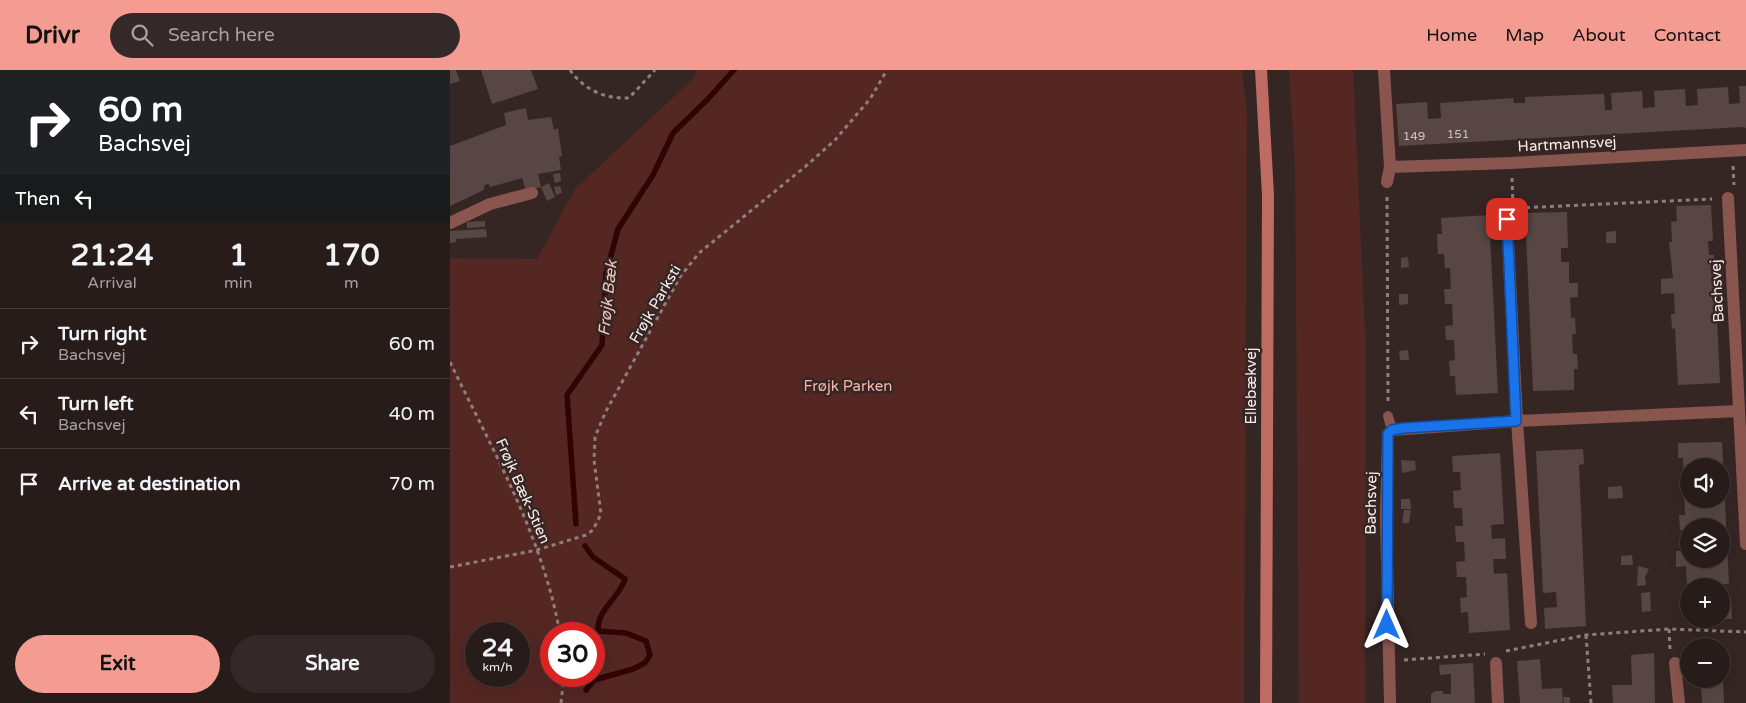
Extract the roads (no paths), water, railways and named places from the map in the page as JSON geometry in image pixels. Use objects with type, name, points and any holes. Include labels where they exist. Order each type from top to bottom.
[{"type":"street","name":"Ellebækvej","points":[[1261,70],[1268,194],[1266,703]]},
{"type":"street","points":[[1384,70],[1390,167],[1387,182]]},
{"type":"street","name":"Hartmannsvej","points":[[1390,167],[1511,163],[1746,150]]},
{"type":"street","points":[[450,223],[490,204],[532,193]]},
{"type":"street","name":"Bachsvej","points":[[1728,198],[1746,544]]},
{"type":"street","points":[[1507,219],[1516,421],[1530,622]]},
{"type":"street","points":[[1392,430],[1516,421],[1739,411]]},
{"type":"street","name":"Bachsvej","points":[[1390,703],[1386,516],[1388,434],[1392,430]]},
{"type":"street","points":[[1495,656],[1498,703]]},
{"type":"street","points":[[1676,663],[1679,703]]},
{"type":"lane","points":[[1388,416],[1392,430]]},
{"type":"waterway","name":"Frøjk Bæk","points":[[576,524],[567,395],[602,345],[606,274],[618,229],[653,175],[673,133],[734,70]]},
{"type":"waterway","name":"Frøjk Bæk","points":[[585,546],[593,557],[625,579],[618,593],[604,610],[598,631],[626,633],[646,641],[650,655],[645,663],[633,669],[594,680],[586,690]]},
{"type":"park label","name":"Frøjk Parken","points":[[848,386]]}]
